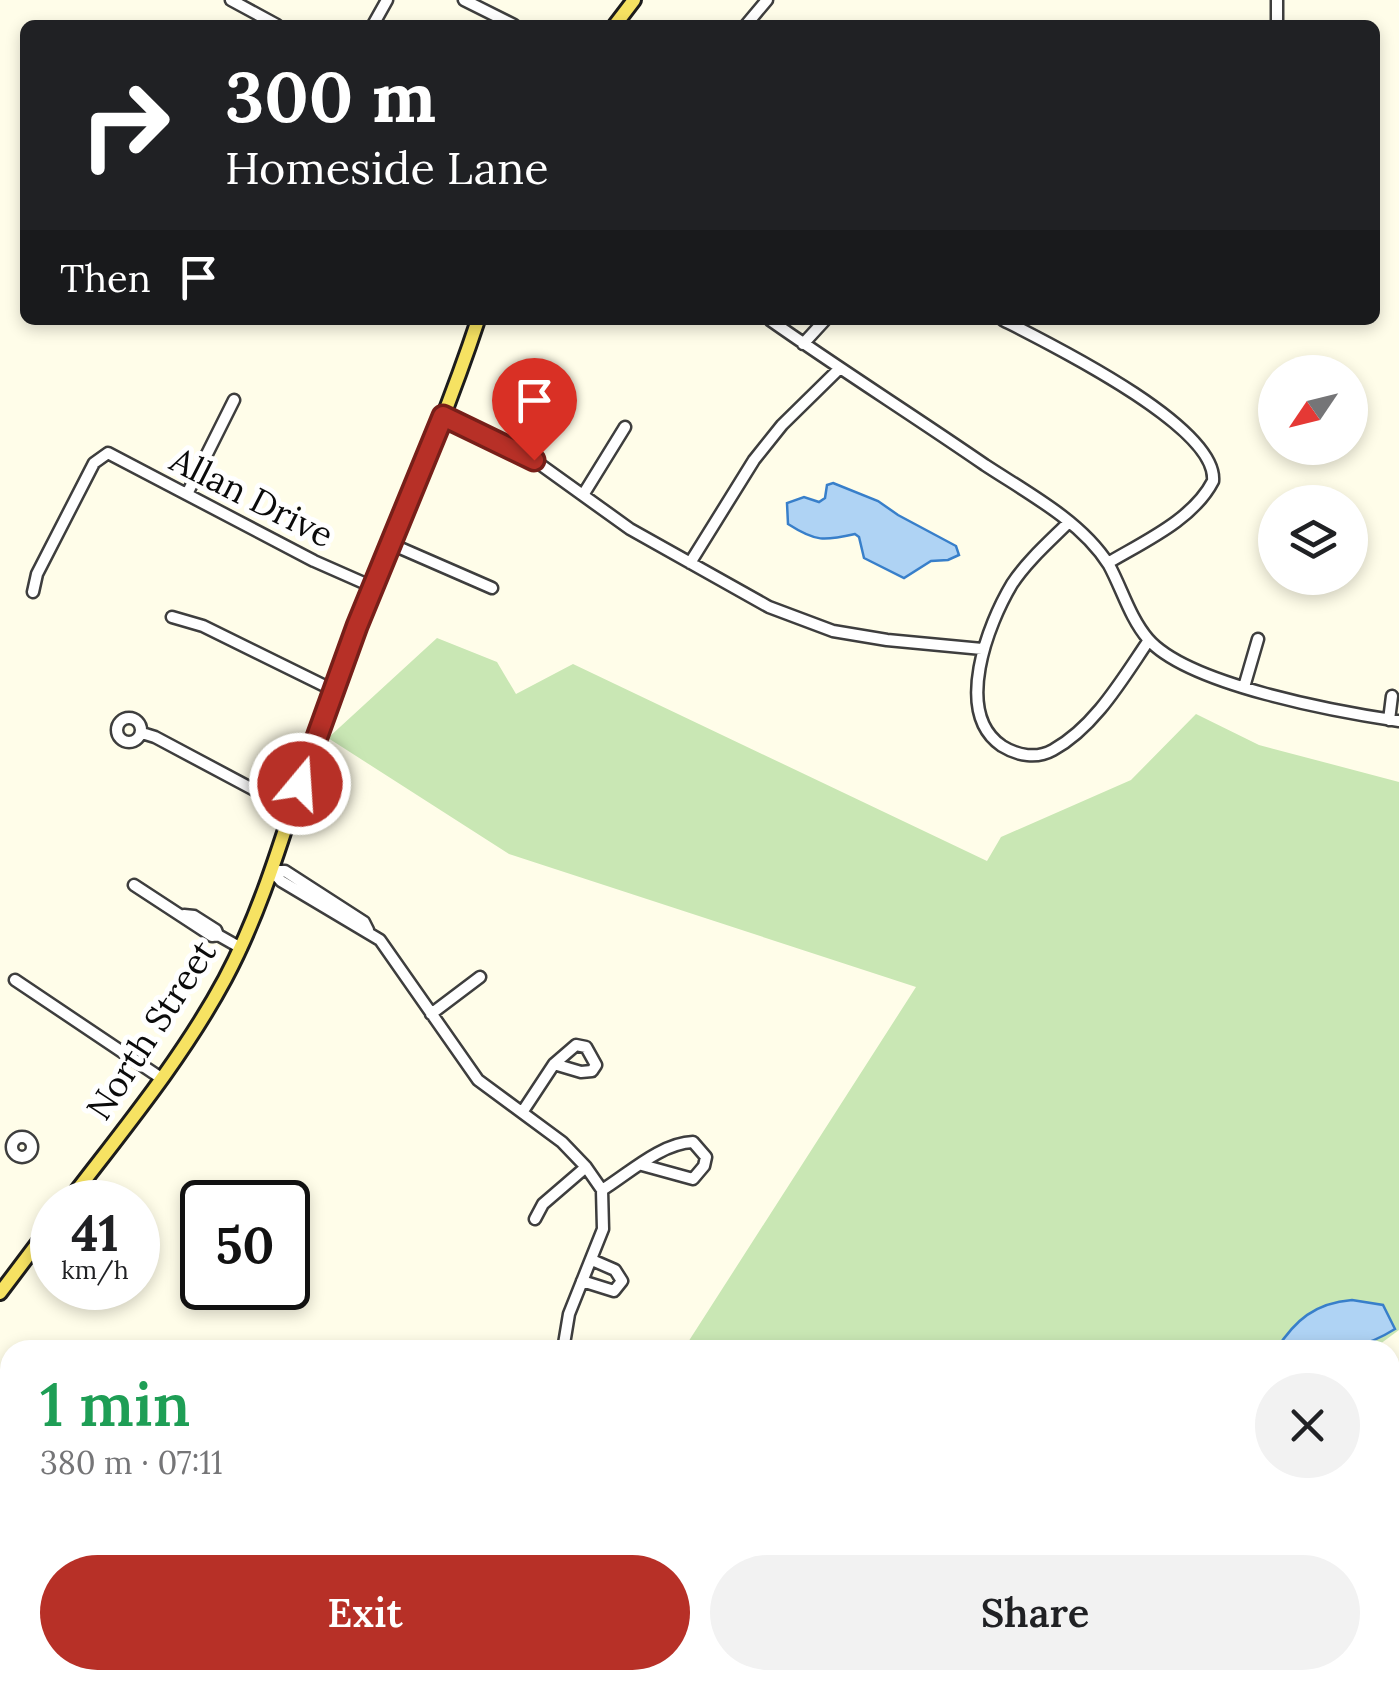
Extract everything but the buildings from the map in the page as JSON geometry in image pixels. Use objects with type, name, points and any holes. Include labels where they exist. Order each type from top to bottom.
[{"type":"main road","points":[[619,20],[634,0]]},
{"type":"main road","name":"North Street","points":[[85,1180],[207,1011],[240,948],[272,871],[333,690],[476,325]]},
{"type":"main road","points":[[0,1293],[30,1253]]},
{"type":"street","points":[[231,0],[269,20]]},
{"type":"street","points":[[464,0],[504,20]]},
{"type":"street","points":[[750,20],[767,0]]},
{"type":"street","points":[[777,325],[1070,522],[1108,564],[1149,640],[1180,664],[1203,676],[1244,688],[1394,720],[1392,696]]},
{"type":"street","points":[[804,344],[821,325]]},
{"type":"street","points":[[1013,325],[1142,398],[1170,418],[1212,464],[1213,482],[1195,503],[1170,526],[1108,564]]},
{"type":"street","points":[[690,563],[754,460],[782,424],[839,369]]},
{"type":"street","points":[[187,494],[234,400]]},
{"type":"street","points":[[443,416],[534,460],[630,529],[769,607],[833,630],[887,640],[982,649]]},
{"type":"street","points":[[583,495],[625,427]]},
{"type":"street","name":"Allan Drive","points":[[33,592],[37,574],[94,463],[108,453],[314,561],[373,587]]},
{"type":"street","points":[[1070,522],[1012,584],[982,649],[978,706],[984,725],[1002,746],[1039,755],[1070,739],[1110,697],[1149,640]]},
{"type":"street","points":[[391,544],[492,588]]},
{"type":"street","points":[[172,616],[203,626],[333,690]]},
{"type":"street","points":[[1244,688],[1258,639]]},
{"type":"street","points":[[142,734],[155,737],[292,810]]},
{"type":"street","points":[[272,871],[284,872],[364,922],[478,1080],[562,1142],[602,1190],[604,1229],[569,1314],[565,1340]]},
{"type":"street","points":[[134,886],[184,915],[194,916],[240,948]]},
{"type":"street","points":[[431,1014],[480,977]]},
{"type":"street","points":[[15,980],[162,1078]]},
{"type":"street","points":[[523,1111],[554,1064]]},
{"type":"street","points":[[0,1134],[13,1141]]},
{"type":"street","points":[[602,1190],[642,1165],[680,1142],[693,1142],[706,1157],[704,1166],[692,1179],[642,1165]]},
{"type":"street","points":[[534,1219],[542,1204],[586,1167]]},
{"type":"street","points":[[582,1281],[607,1292],[614,1291],[622,1282],[615,1270],[592,1260]]},
{"type":"green space","points":[[437,638],[497,662],[516,694],[573,664],[987,861],[1001,837],[1131,780],[1196,714],[1259,745],[1399,782],[1399,1330],[1386,1340],[689,1340],[916,987],[509,854],[328,738]]},
{"type":"water","points":[[833,483],[878,501],[956,546],[959,555],[931,561],[904,578],[864,558],[855,534],[820,538],[788,524],[787,503],[804,497],[819,502],[825,498],[827,485]]},
{"type":"water","points":[[1339,1302],[1383,1305],[1395,1329],[1375,1340],[1284,1340],[1307,1315]]},
{"type":"route","points":[[300,784],[357,626],[443,416],[534,460]]}]
